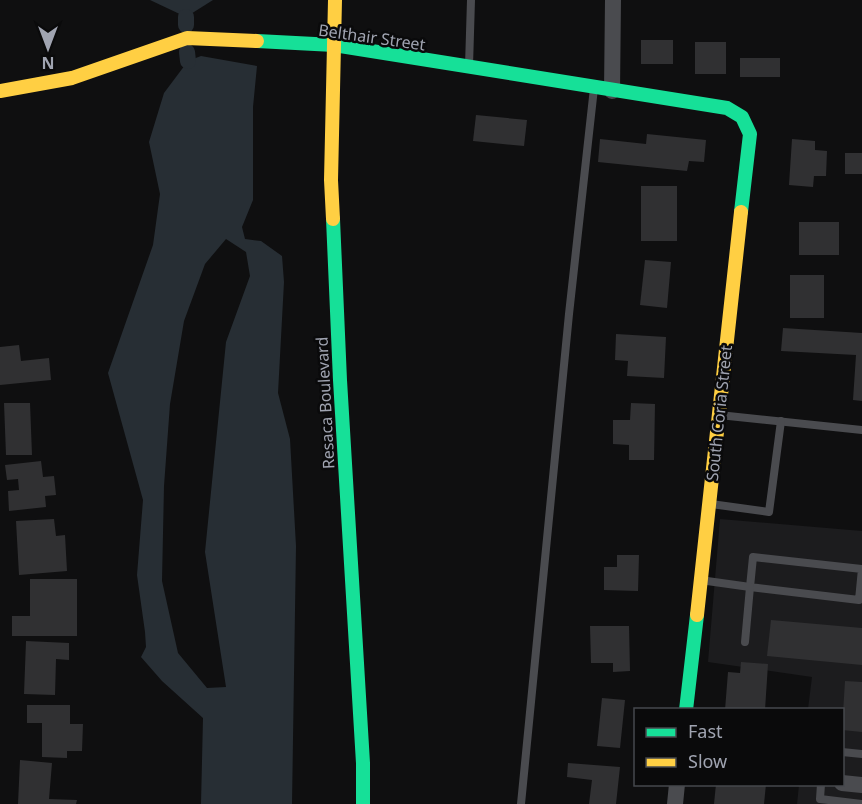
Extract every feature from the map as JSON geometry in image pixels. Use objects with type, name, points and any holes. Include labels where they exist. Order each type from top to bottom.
[{"type":"street","name":"Resaca Boulevard","points":[[335,0],[331,180],[340,380],[363,764],[363,804]]},
{"type":"street","points":[[612,91],[613,0]]},
{"type":"street","name":"Belthair Street","points":[[0,91],[72,78],[187,38],[334,45],[727,108],[742,117]]},
{"type":"street","name":"South Coria Street","points":[[686,708],[750,134],[742,117]]},
{"type":"street","points":[[844,783],[862,785]]},
{"type":"street","points":[[675,804],[677,786]]},
{"type":"lane","points":[[469,68],[471,0]]},
{"type":"lane","points":[[521,804],[569,314],[594,88]]},
{"type":"lane","points":[[718,415],[862,430]]},
{"type":"lane","points":[[709,504],[769,512],[781,421]]},
{"type":"lane","points":[[700,580],[750,587],[859,600],[862,569],[753,557],[750,587],[745,642]]},
{"type":"lane","points":[[844,752],[862,754]]},
{"type":"lane","points":[[821,786],[820,799],[862,804]]},
{"type":"shaded area","points":[[150,0],[213,0],[186,17]]},
{"type":"shaded area","points":[[201,56],[257,66],[253,107],[253,200],[242,227],[245,239],[261,241],[282,256],[284,282],[278,393],[290,439],[296,546],[292,804],[201,804],[203,718],[162,681],[141,657],[146,647],[137,575],[143,500],[108,373],[153,245],[160,194],[149,142],[164,93],[188,61]],"holes":[[[226,239],[246,252],[250,276],[226,342],[205,552],[226,687],[207,688],[178,653],[162,581],[164,486],[170,404],[184,321],[205,264]]]},
{"type":"shaded area","points":[[720,519],[862,531],[862,804],[797,804],[799,786],[844,786],[844,708],[808,708],[812,677],[708,662]]},
{"type":"building","points":[[641,40],[673,40],[673,64],[641,64]]},
{"type":"building","points":[[695,42],[726,42],[726,74],[695,74]]},
{"type":"building","points":[[740,58],[780,58],[780,77],[740,77]]},
{"type":"building","points":[[476,115],[527,120],[524,146],[473,141]]},
{"type":"building","points":[[647,134],[706,140],[704,162],[689,161],[687,171],[598,162],[600,139],[646,144]]},
{"type":"building","points":[[792,139],[815,141],[815,150],[827,151],[826,176],[814,176],[813,187],[789,185]]},
{"type":"building","points":[[845,153],[862,153],[862,174],[845,174]]},
{"type":"building","points":[[641,186],[677,186],[677,241],[641,241]]},
{"type":"building","points":[[799,222],[839,222],[839,255],[799,255]]},
{"type":"building","points":[[645,260],[671,262],[667,308],[640,305]]},
{"type":"building","points":[[790,275],[824,275],[824,318],[790,318]]},
{"type":"building","points":[[783,328],[862,333],[862,401],[853,400],[856,355],[781,351]]},
{"type":"building","points":[[616,334],[666,337],[664,378],[627,376],[628,361],[615,360]]},
{"type":"building","points":[[19,345],[21,361],[49,358],[51,380],[0,385],[0,347]]},
{"type":"building","points":[[4,403],[30,403],[32,455],[6,455]]},
{"type":"building","points":[[631,403],[655,404],[654,460],[629,460],[629,445],[613,444],[613,420],[630,420]]},
{"type":"building","points":[[41,461],[43,477],[54,476],[56,495],[45,496],[46,507],[9,511],[8,491],[19,490],[18,479],[7,480],[5,465]]},
{"type":"building","points":[[54,519],[56,536],[65,535],[67,571],[19,575],[16,521]]},
{"type":"building","points":[[617,555],[639,555],[638,591],[604,590],[604,567],[617,567]]},
{"type":"building","points":[[30,579],[77,579],[77,636],[12,636],[12,616],[30,616]]},
{"type":"building","points":[[771,620],[862,628],[862,665],[767,656]]},
{"type":"building","points":[[590,626],[629,626],[630,671],[613,672],[613,663],[591,663]]},
{"type":"building","points":[[26,641],[69,643],[69,660],[56,659],[55,695],[24,694]]},
{"type":"building","points":[[741,662],[768,664],[765,708],[725,708],[728,672],[740,673]]},
{"type":"building","points":[[845,681],[862,682],[862,732],[844,730]]},
{"type":"building","points":[[602,698],[625,700],[620,748],[597,746]]},
{"type":"building","points":[[27,705],[70,705],[70,724],[83,724],[82,751],[67,751],[67,758],[42,757],[42,723],[27,723]]},
{"type":"building","points":[[20,760],[52,763],[49,799],[77,800],[76,804],[18,804]]},
{"type":"building","points":[[568,763],[620,767],[616,804],[589,804],[592,780],[567,777]]},
{"type":"building","points":[[716,786],[766,786],[764,804],[714,804]]},
{"type":"waterway","points":[[186,17],[186,25]]},
{"type":"waterway","points":[[187,52],[188,61]]},
{"type":"traffic: fast","points":[[257,41],[334,45],[727,108],[742,117],[750,134],[741,212]]},
{"type":"traffic: fast","points":[[333,219],[340,380],[363,763],[363,804]]},
{"type":"traffic: fast","points":[[686,708],[697,615]]},
{"type":"traffic: slow","points":[[333,219],[331,180],[335,0]]},
{"type":"traffic: slow","points":[[0,91],[72,78],[187,38],[257,41]]},
{"type":"traffic: slow","points":[[697,615],[741,212]]}]
